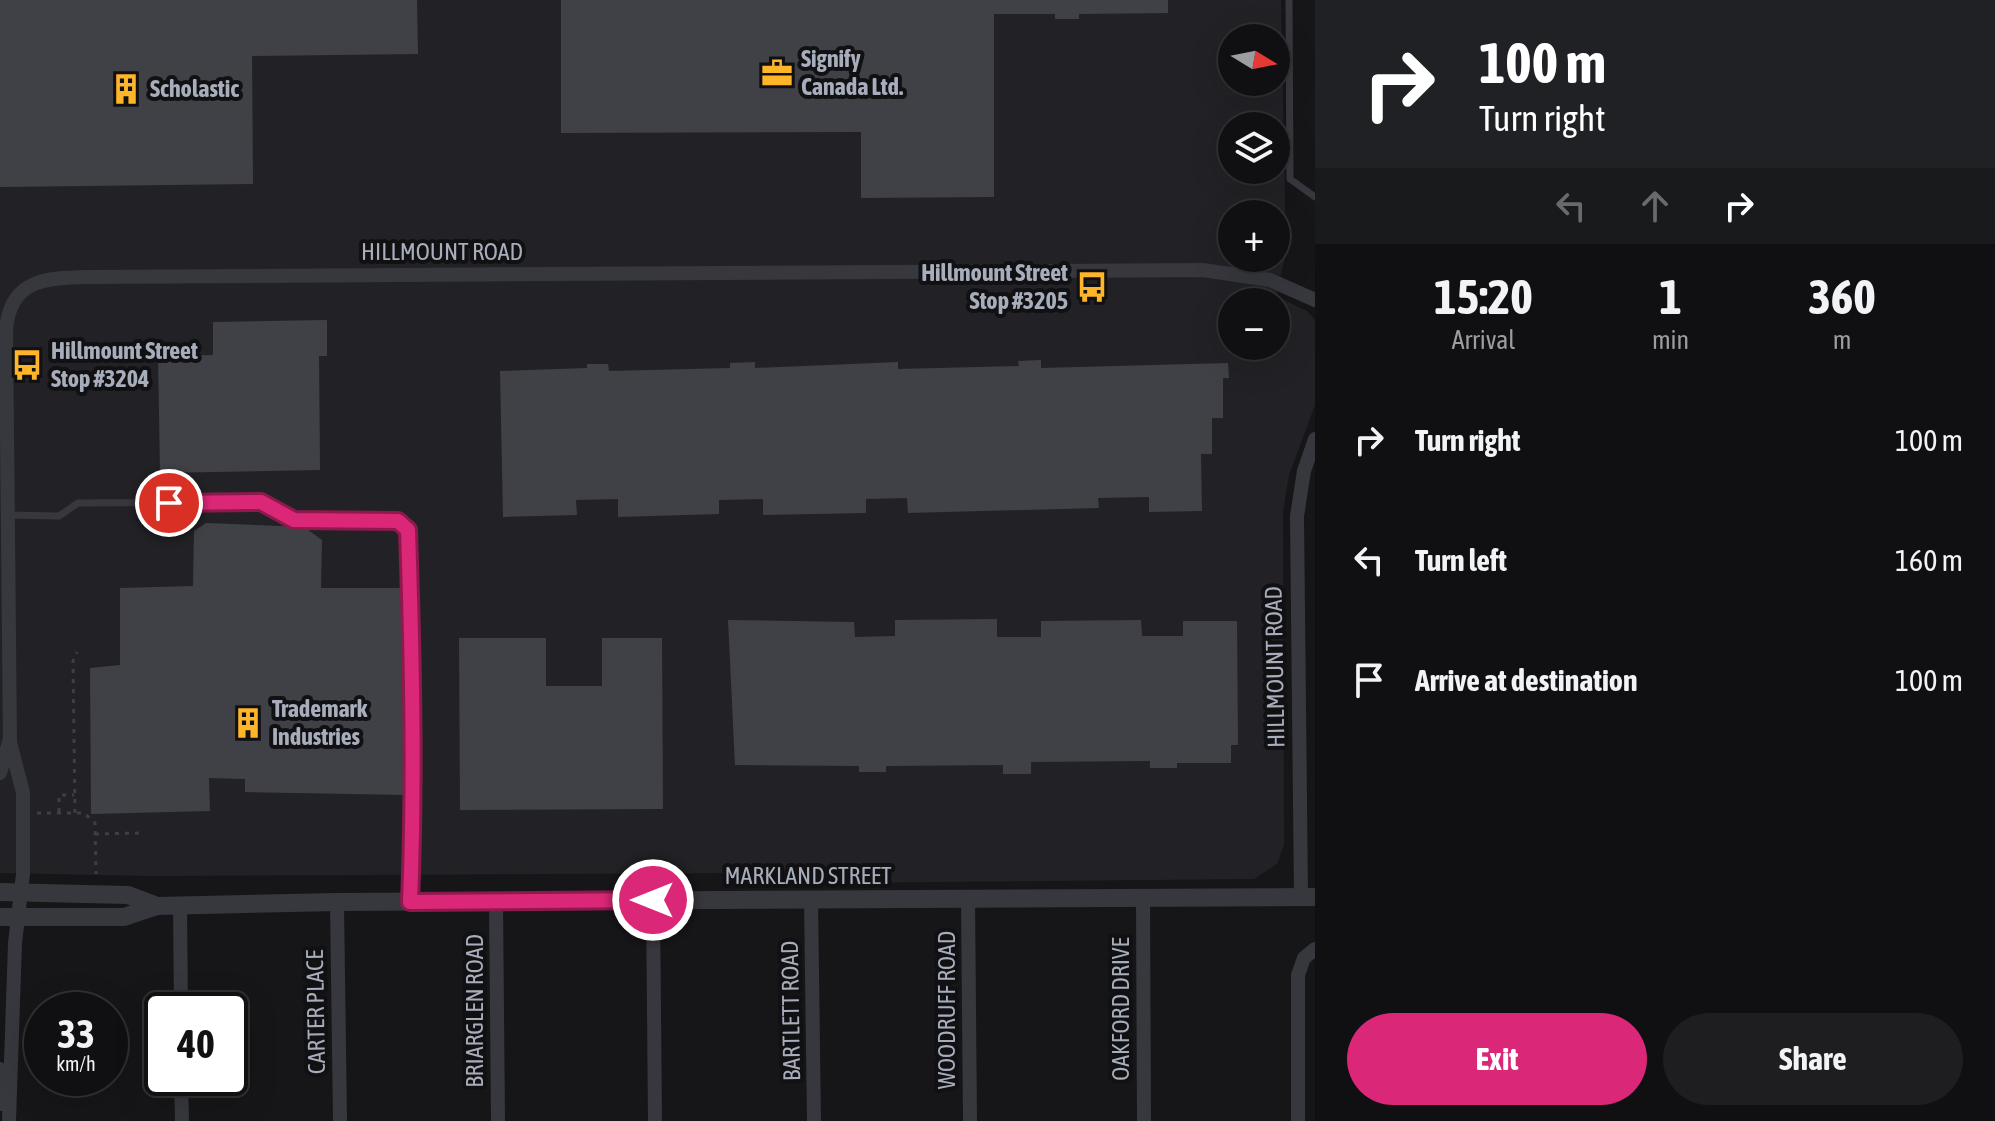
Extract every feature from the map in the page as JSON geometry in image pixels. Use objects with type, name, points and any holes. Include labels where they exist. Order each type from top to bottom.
[{"type":"street","name":"HILLMOUNT ROAD","points":[[6,1121],[9,917],[21,892],[23,793],[10,742],[8,315],[21,292],[50,279],[1203,270],[1270,280],[1315,300]]},
{"type":"street","name":"HILLMOUNT ROAD","points":[[1308,897],[1297,516],[1304,471],[1315,439]]},
{"type":"street","name":"HILLMOUNT ROAD","points":[[0,773],[10,742]]},
{"type":"street","name":"MARKLAND STREET","points":[[0,892],[128,895],[157,906]]},
{"type":"street","name":"OAKFORD DRIVE","points":[[1143,897],[1144,1121]]},
{"type":"street","name":"MARKLAND STREET","points":[[9,917],[124,917],[157,906],[337,902],[1308,897]]},
{"type":"street","name":"WOODRUFF ROAD","points":[[968,898],[970,1121]]},
{"type":"street","name":"BARTLETT ROAD","points":[[811,899],[814,1121]]},
{"type":"street","points":[[653,900],[655,1121]]},
{"type":"street","name":"CARTER PLACE","points":[[337,902],[340,1121]]},
{"type":"street","name":"BRIARGLEN ROAD","points":[[496,902],[498,1121]]},
{"type":"street","points":[[180,906],[181,992]]},
{"type":"street","points":[[1298,1121],[1298,975],[1304,958],[1315,949]]},
{"type":"street","name":"HILLMOUNT ROAD","points":[[0,1069],[6,1121]]},
{"type":"street","points":[[181,1096],[182,1121]]},
{"type":"lane","points":[[1289,0],[1290,179],[1315,197]]},
{"type":"lane","points":[[8,515],[59,516],[78,503],[261,502],[294,520],[398,521],[408,530],[414,727],[414,868],[410,902]]},
{"type":"path","points":[[75,813],[73,661],[77,652]]},
{"type":"path","points":[[59,813],[59,795],[74,795]]},
{"type":"path","points":[[33,813],[84,813],[95,823],[96,874]]},
{"type":"path","points":[[95,834],[142,833]]},
{"type":"shaded area","points":[[0,0],[1281,0],[1281,24],[1218,24],[1218,96],[1283,96],[1283,112],[1218,112],[1218,184],[1285,184],[1285,200],[1218,200],[1218,272],[1282,272],[1278,288],[1218,288],[1218,360],[1290,360],[1290,303],[1307,311],[1315,320],[1315,405],[1289,475],[1283,512],[1284,845],[1277,864],[1254,879],[836,883],[729,873],[151,876],[0,873]]},
{"type":"building","name":"Scholastic","points":[[0,0],[417,0],[418,54],[252,56],[253,184],[0,187]]},
{"type":"building","name":"Signify Canada Ltd.","points":[[561,0],[1168,0],[1168,13],[1079,14],[1079,19],[1055,19],[1055,14],[994,14],[994,197],[861,198],[861,132],[561,133]]},
{"type":"building","points":[[327,320],[327,356],[319,356],[320,470],[160,473],[158,356],[213,355],[213,322]]},
{"type":"building","points":[[1041,360],[1041,368],[1228,363],[1229,378],[1223,378],[1223,418],[1212,418],[1212,454],[1201,454],[1202,511],[1149,512],[1149,497],[1098,498],[1099,508],[908,513],[907,498],[866,499],[866,513],[763,515],[763,499],[719,500],[719,514],[618,517],[618,499],[576,500],[577,515],[503,517],[500,371],[587,368],[587,364],[608,364],[609,371],[730,368],[730,363],[755,362],[755,368],[898,362],[898,369],[1019,366],[1018,361]]},
{"type":"building","name":"Trademark Industries","points":[[206,523],[304,527],[322,540],[321,588],[403,588],[406,795],[245,792],[245,779],[209,778],[210,811],[91,814],[90,668],[120,665],[120,588],[193,586],[194,531]]},
{"type":"building","points":[[997,619],[997,637],[1041,637],[1041,621],[1141,620],[1142,636],[1183,636],[1183,621],[1237,621],[1238,745],[1231,745],[1231,763],[1177,763],[1177,768],[1150,768],[1150,761],[1031,762],[1031,774],[1003,774],[1003,765],[886,766],[886,772],[859,772],[859,766],[735,765],[728,620],[854,622],[855,637],[895,636],[895,620]]},
{"type":"building","points":[[459,638],[546,638],[546,686],[602,686],[602,638],[662,638],[663,809],[460,810]]},
{"type":"place","name":"Signify Canada Ltd.","points":[[777,73]]},
{"type":"place","name":"Scholastic","points":[[126,89]]},
{"type":"place","name":"Hillmount Street Stop #3205","points":[[1092,287]]},
{"type":"place","name":"Hillmount Street Stop #3204","points":[[27,365]]},
{"type":"place","name":"Trademark Industries","points":[[248,723]]},
{"type":"route","points":[[169,503],[261,502],[294,520],[398,521],[408,530],[414,727],[414,868],[410,902],[653,900]]}]
